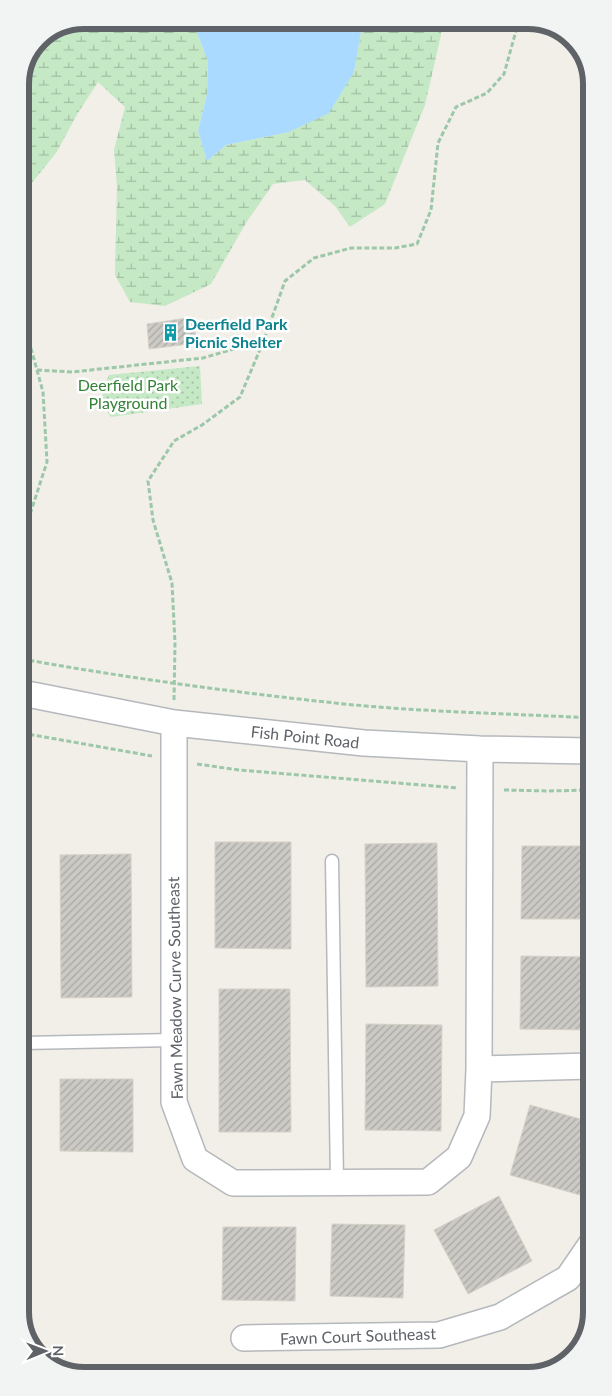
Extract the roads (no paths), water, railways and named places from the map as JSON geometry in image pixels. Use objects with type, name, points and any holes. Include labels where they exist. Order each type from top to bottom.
[{"type":"street","name":"Fish Point Road","points":[[29,694],[174,723],[364,743],[480,749],[583,751]]},
{"type":"street","name":"Fawn Meadow Curve Southeast","points":[[174,723],[174,1102],[195,1159],[233,1183],[428,1182],[459,1157],[477,1116],[479,1069],[480,749]]},
{"type":"street","points":[[479,1069],[583,1066]]},
{"type":"street","name":"Fawn Court Southeast","points":[[244,1338],[439,1335],[500,1318],[568,1278],[583,1256]]},
{"type":"lane","points":[[332,861],[337,1182]]},
{"type":"lane","points":[[29,1043],[174,1040]]},
{"type":"water","points":[[196,29],[361,29],[354,72],[329,113],[289,132],[226,145],[207,161],[198,131],[207,94],[208,61]]},
{"type":"place","name":"Deerfield Park Picnic Shelter","points":[[171,333]]},
{"type":"park label","name":"Deerfield Park Playground","points":[[128,394]]}]
